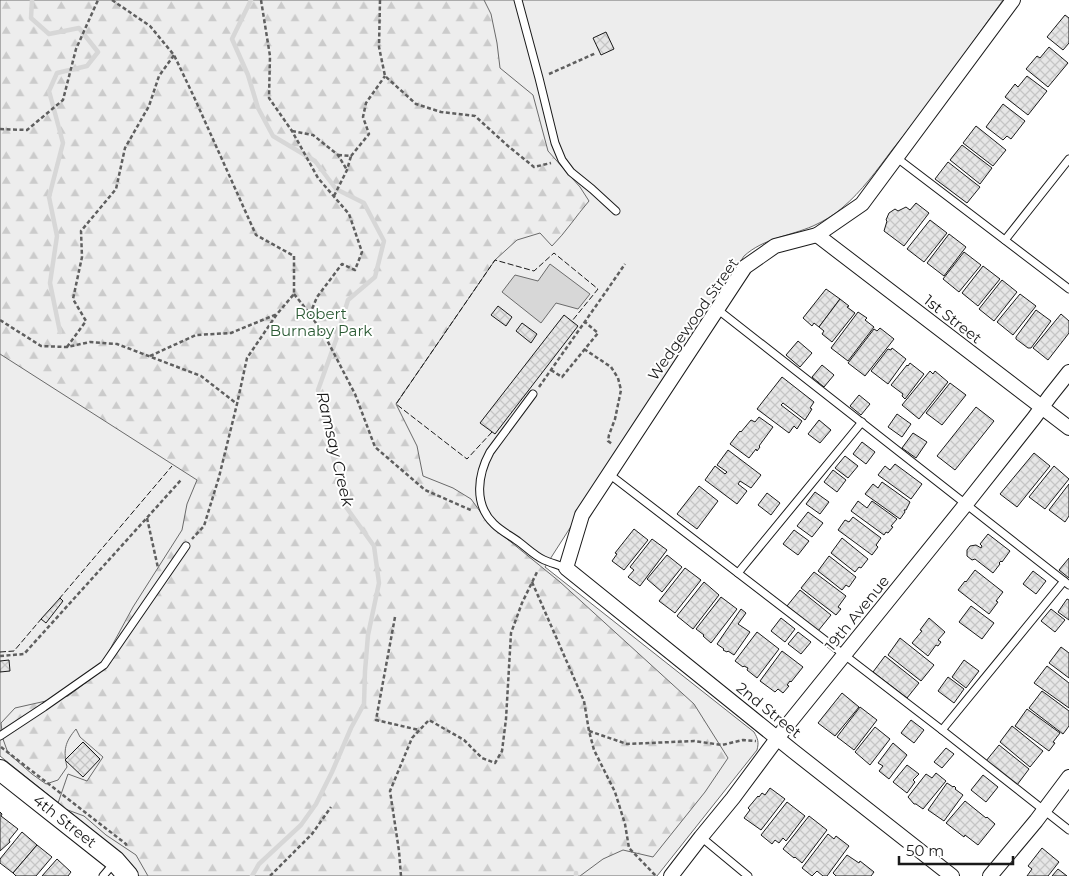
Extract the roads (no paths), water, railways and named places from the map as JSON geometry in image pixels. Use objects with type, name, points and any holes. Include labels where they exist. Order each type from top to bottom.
[{"type":"street","name":"Wedgewood Street","points":[[566,568],[582,515],[745,267],[775,246],[818,235],[862,204],[1013,0]]},
{"type":"street","name":"1st Street","points":[[818,235],[1069,428]]},
{"type":"street","name":"19th Avenue","points":[[671,876],[778,738],[966,504],[1069,372]]},
{"type":"street","name":"2nd Street","points":[[566,568],[952,876]]},
{"type":"street","name":"4th Street","points":[[0,770],[115,871]]},
{"type":"street","points":[[990,876],[1069,778]]},
{"type":"lane","points":[[518,0],[555,143],[562,160],[571,172],[616,211]]},
{"type":"lane","points":[[897,158],[1069,290]]},
{"type":"lane","points":[[1005,240],[1069,159]]},
{"type":"lane","points":[[717,309],[1066,583],[942,730]]},
{"type":"lane","points":[[533,394],[490,452],[483,466],[480,481],[481,503],[495,525],[543,560],[566,568]]},
{"type":"lane","points":[[738,573],[862,422]]},
{"type":"lane","points":[[609,474],[1069,830]]},
{"type":"lane","points":[[0,736],[104,664],[186,546]]},
{"type":"lane","points":[[700,837],[748,876]]},
{"type":"waterway","points":[[32,0],[31,18],[49,34],[79,28],[98,52],[87,66],[57,73],[49,91],[63,143],[49,197],[57,236],[50,283],[60,332]]},
{"type":"waterway","name":"Ramsay Creek","points":[[251,0],[232,39],[248,75],[258,108],[273,136],[315,161],[336,189],[364,203],[384,241],[375,277],[348,300],[318,390],[346,507],[374,546],[379,583],[368,635],[364,704],[316,804],[301,825],[259,864],[252,876]]},
{"type":"park label","name":"Robert Burnaby Park","points":[[321,322]]}]
